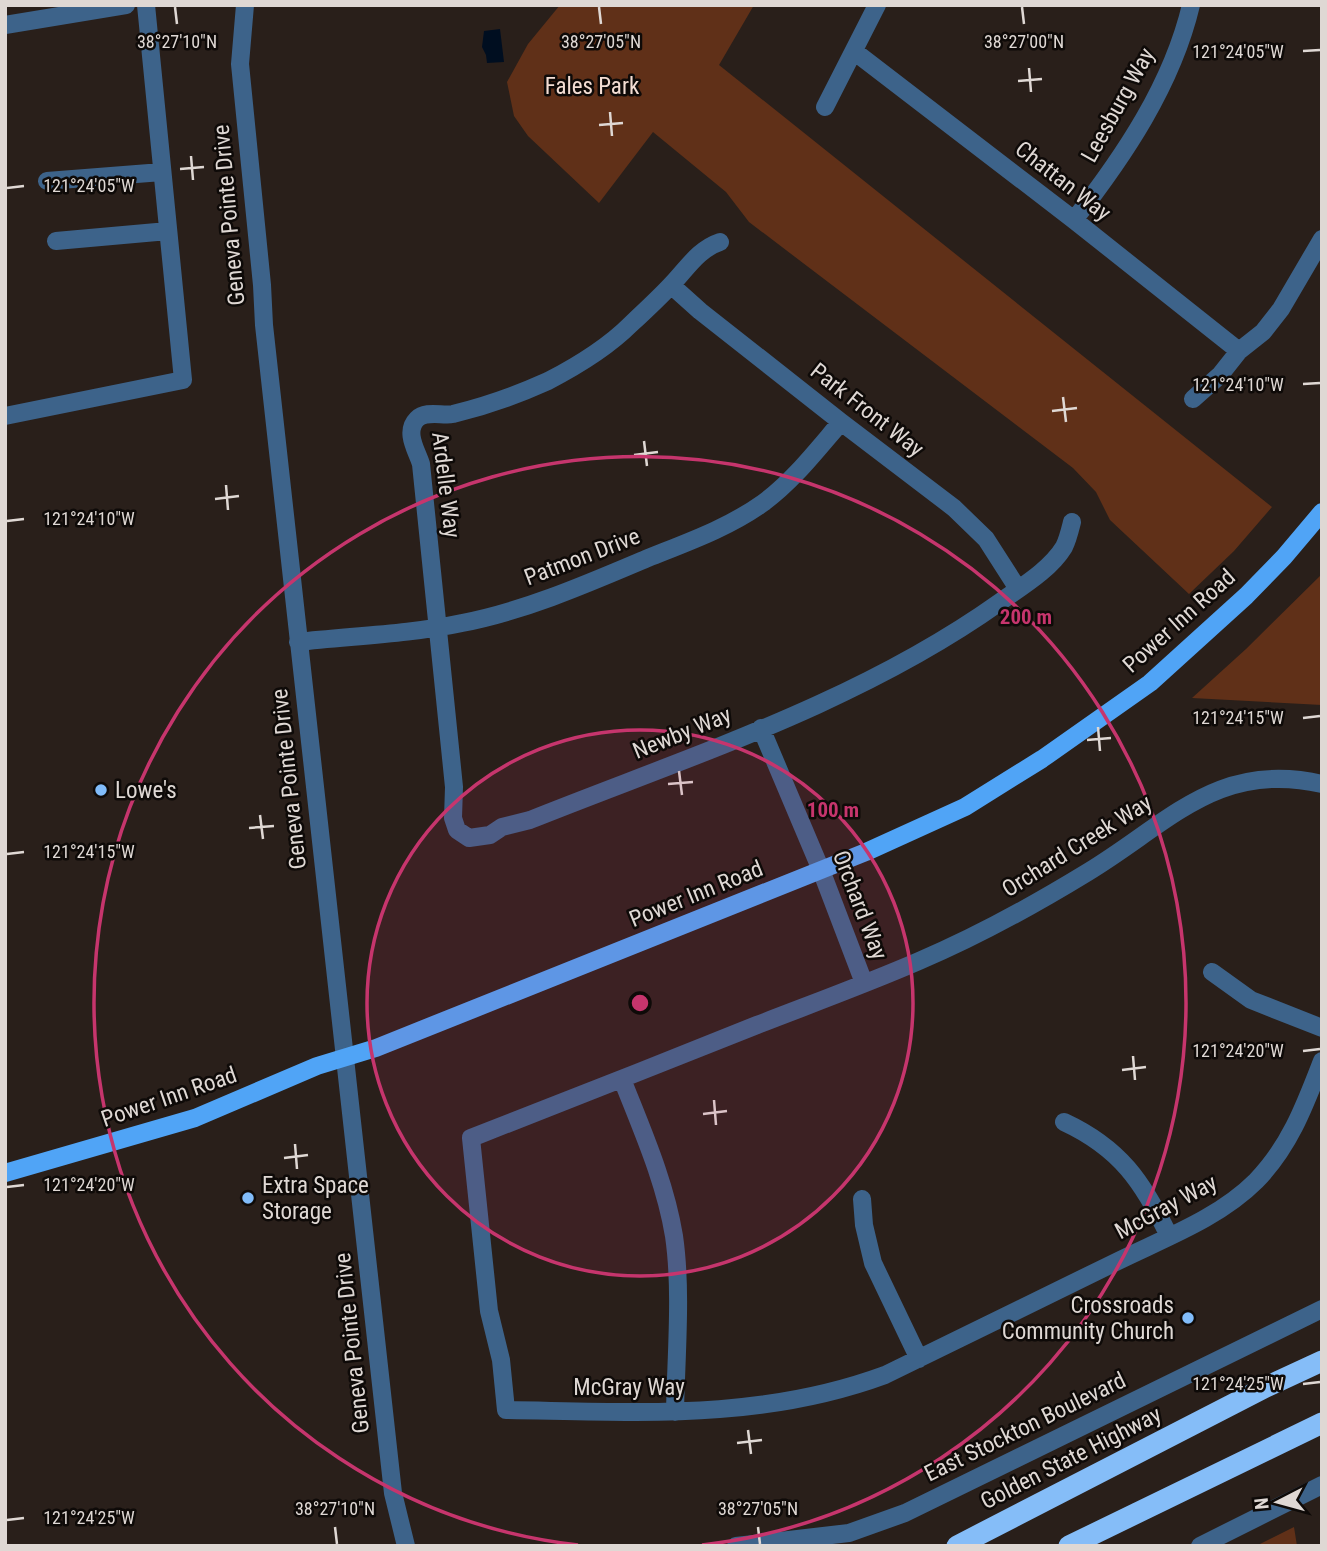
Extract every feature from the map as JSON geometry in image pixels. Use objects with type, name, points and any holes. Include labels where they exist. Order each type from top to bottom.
[{"type":"highway","name":"Golden State Highway","points":[[957,1546],[1322,1361]]},
{"type":"highway","points":[[1069,1546],[1322,1423]]},
{"type":"main road","name":"Power Inn Road","points":[[5,1173],[195,1118],[866,852],[965,807],[1042,759],[1150,683],[1246,596],[1322,512]]},
{"type":"street","points":[[5,25],[126,5]]},
{"type":"street","points":[[5,416],[183,380],[146,5]]},
{"type":"street","name":"Geneva Pointe Drive","points":[[245,5],[240,64],[264,325],[393,1493],[405,1546]]},
{"type":"street","points":[[825,107],[877,5]]},
{"type":"street","name":"Leesburg Way","points":[[1074,220],[1129,146],[1186,27],[1191,5]]},
{"type":"street","name":"Chattan Way","points":[[855,52],[1239,351]]},
{"type":"street","points":[[47,181],[162,172]]},
{"type":"street","points":[[56,241],[168,231]]},
{"type":"street","points":[[1193,399],[1220,375],[1239,351],[1263,332],[1322,239]]},
{"type":"street","name":"Ardelle Way","points":[[438,626],[421,464],[411,438],[416,419],[428,414],[448,415],[492,404],[568,370],[610,342],[671,285],[705,248],[720,242]]},
{"type":"street","name":"Park Front Way","points":[[671,285],[700,311],[964,516],[986,539],[1018,589]]},
{"type":"street","name":"Patmon Drive","points":[[298,642],[438,626],[492,616],[588,583],[725,526],[754,509],[782,488],[841,422]]},
{"type":"street","name":"Newby Way","points":[[438,626],[454,787],[453,818],[457,830],[469,838],[490,835],[502,827],[530,820],[823,703],[883,675],[940,642],[1050,564],[1063,549],[1072,522]]},
{"type":"street","name":"Orchard Way","points":[[761,728],[821,870],[864,983]]},
{"type":"street","name":"Orchard Creek Way","points":[[864,983],[921,960],[1032,905],[1091,870],[1194,800],[1251,780],[1274,778],[1322,784]]},
{"type":"street","points":[[1212,972],[1251,1000],[1322,1028]]},
{"type":"street","name":"McGray Way","points":[[864,983],[471,1138],[489,1311],[501,1360],[506,1410],[730,1410],[785,1402],[865,1383],[1222,1209],[1270,1165],[1294,1129],[1322,1061]]},
{"type":"street","points":[[622,1079],[661,1180],[674,1237],[677,1283],[675,1412]]},
{"type":"street","points":[[1065,1122],[1100,1142],[1132,1171],[1169,1236]]},
{"type":"street","points":[[862,1199],[864,1225],[873,1263],[919,1359]]},
{"type":"street","name":"East Stockton Boulevard","points":[[736,1546],[849,1533],[905,1513],[1322,1309]]},
{"type":"street","points":[[1200,1546],[1322,1485]]},
{"type":"green space","name":"Fales Park","points":[[560,5],[754,5],[719,65],[1272,507],[1234,551],[1189,594],[1110,520],[1096,492],[1073,468],[749,222],[726,192],[653,132],[599,203],[528,136],[514,116],[507,82],[528,44]]},
{"type":"green space","points":[[1322,574],[1322,705],[1192,698],[1246,649]]},
{"type":"green space","points":[[1294,1527],[1297,1546],[1256,1546]]},
{"type":"water","points":[[500,29],[504,62],[487,63],[482,47],[484,31]]},
{"type":"place","name":"Lowe's","points":[[101,790]]},
{"type":"place","name":"Extra Space Storage","points":[[248,1198]]},
{"type":"place","name":"Crossroads Community Church","points":[[1188,1318]]}]
